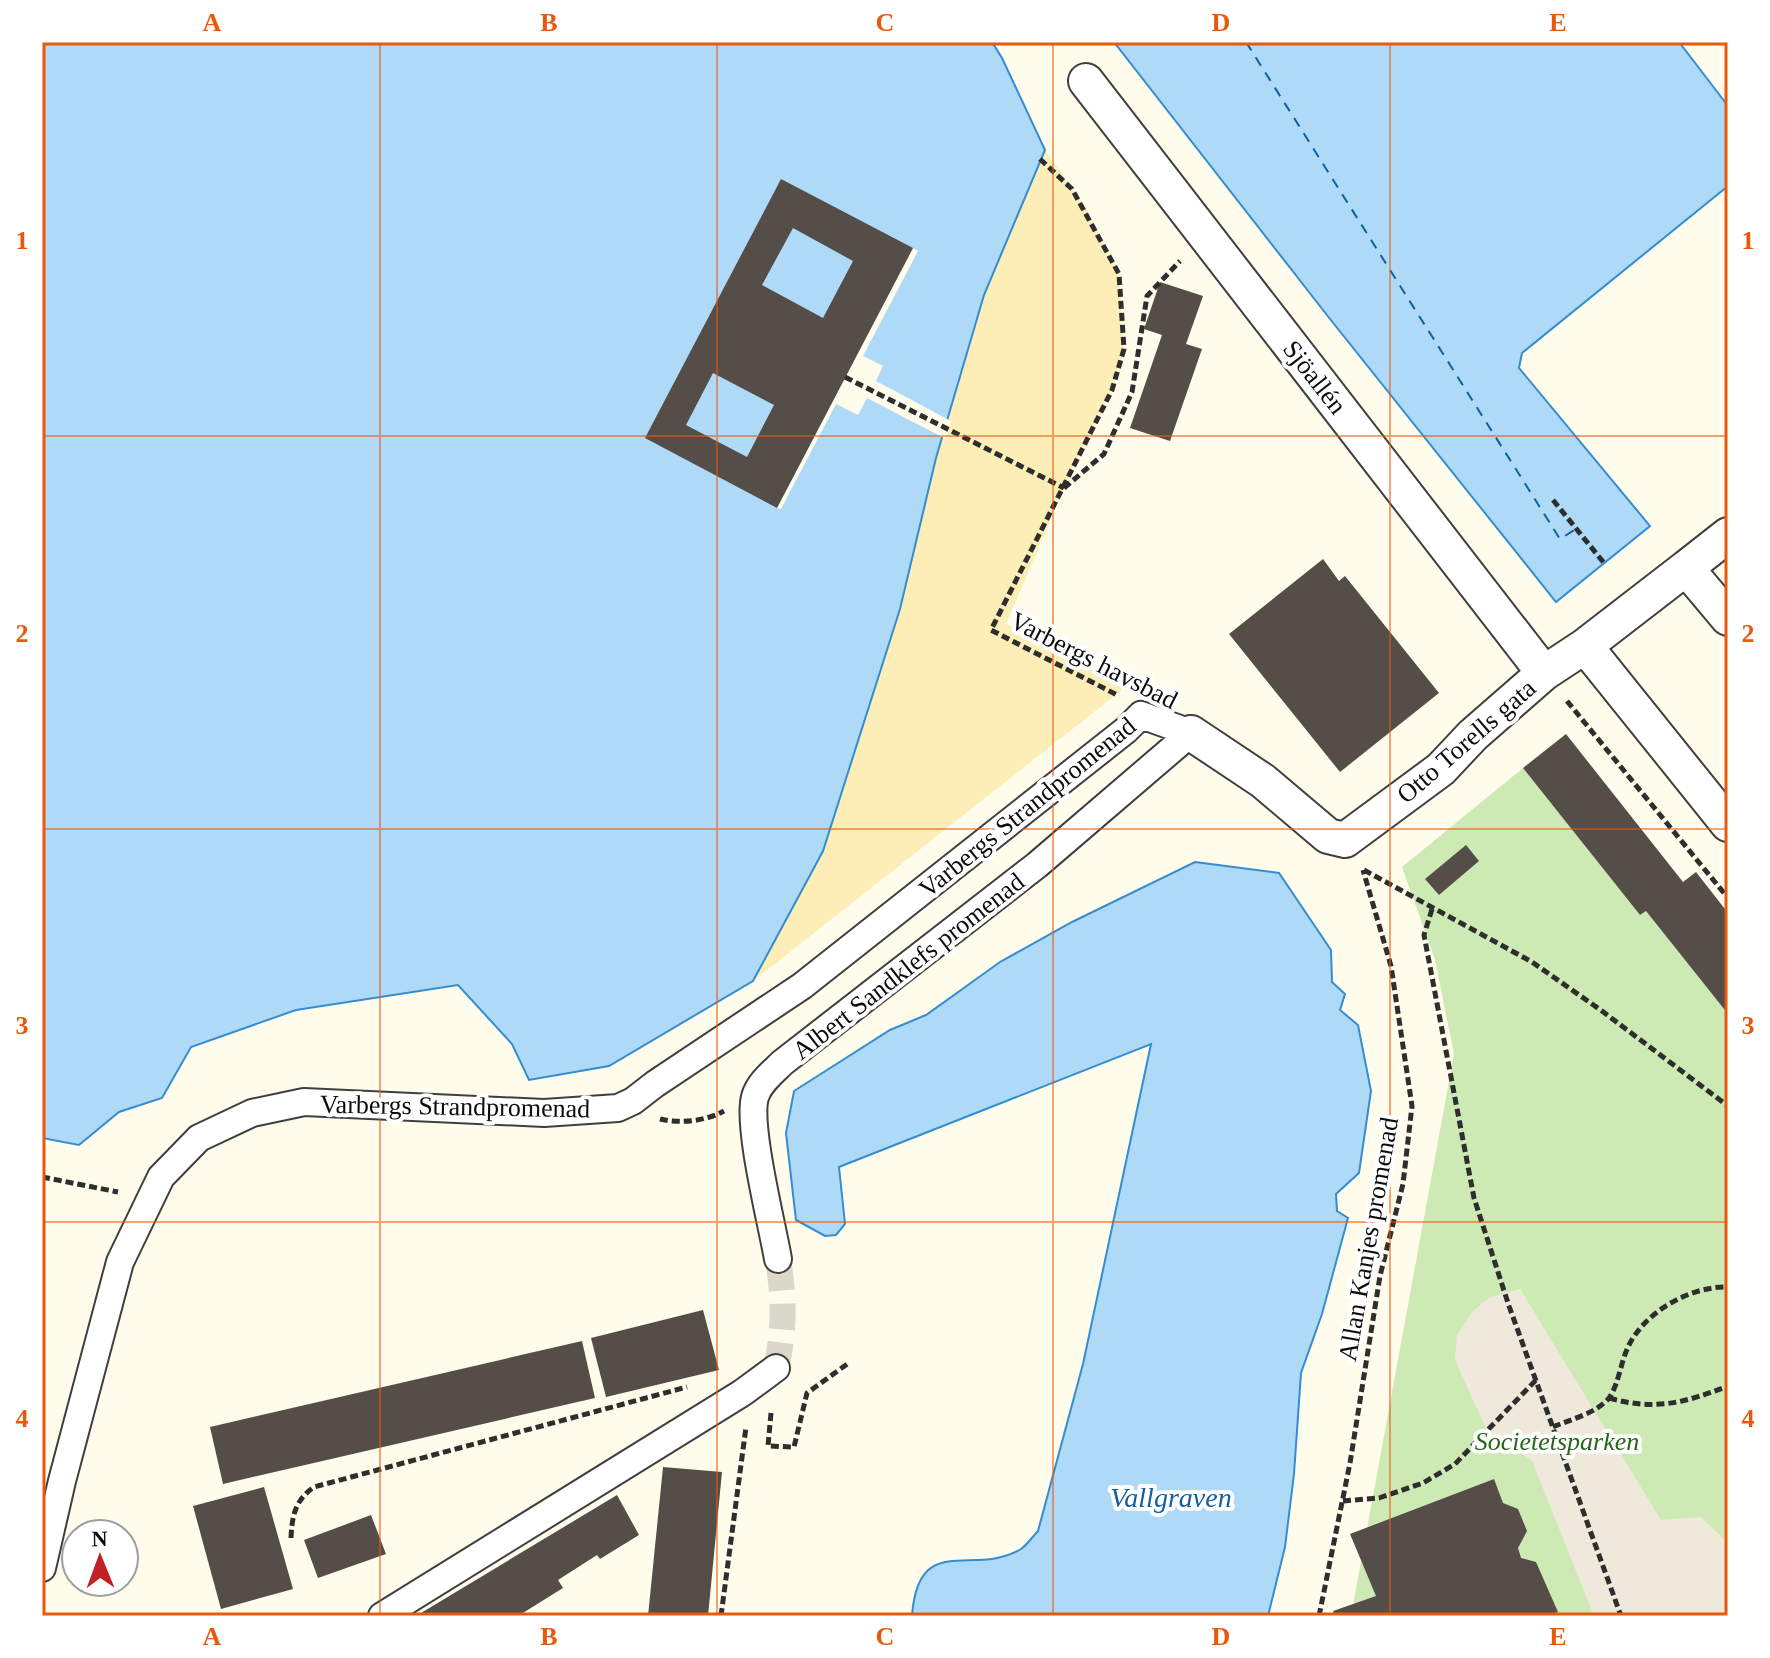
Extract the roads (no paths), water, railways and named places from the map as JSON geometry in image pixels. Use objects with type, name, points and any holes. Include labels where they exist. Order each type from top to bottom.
[{"type":"street","name":"Sjöallén","points":[[1086,81],[1544,673]]},
{"type":"street","name":"Otto Torells gata","points":[[1191,733],[1263,781],[1328,836],[1345,840],[1441,769],[1473,735],[1544,673],[1585,646],[1728,535]]},
{"type":"street","points":[[1686,568],[1728,618]]},
{"type":"street","points":[[1585,646],[1728,824]]},
{"type":"street","name":"Varbergs Strandpromenad","points":[[42,1568],[120,1262],[161,1177],[199,1138],[252,1113],[304,1102],[544,1113],[618,1108],[633,1101],[802,986],[1141,715],[1191,733]]},
{"type":"street","name":"Albert Sandklefs promenad","points":[[778,1259],[753,1123],[756,1093],[764,1081],[782,1063],[1037,865],[1191,733]]},
{"type":"street","points":[[382,1616],[742,1393],[776,1368]]},
{"type":"water","points":[[42,42],[992,42],[1045,150],[984,295],[936,458],[900,609],[823,851],[753,981],[609,1066],[529,1080],[512,1044],[458,985],[296,1010],[191,1047],[162,1098],[119,1112],[79,1145],[42,1138]]},
{"type":"water","points":[[1114,42],[1679,42],[1728,106],[1728,186],[1522,353],[1519,368],[1650,526],[1556,602]]},
{"type":"water","name":"Vallgraven","points":[[1195,862],[1279,873],[1331,950],[1332,982],[1345,994],[1340,1010],[1358,1025],[1371,1091],[1359,1173],[1336,1194],[1337,1211],[1348,1218],[1322,1314],[1301,1373],[1285,1547],[1268,1616],[912,1616],[916,1590],[925,1573],[951,1561],[1003,1557],[1021,1549],[1038,1531],[1083,1364],[1151,1044],[839,1167],[845,1224],[836,1235],[825,1236],[796,1220],[786,1133],[794,1091],[890,1030],[926,1015],[1000,962],[1072,922]]},
{"type":"tunnel","points":[[776,1368],[783,1314],[778,1259]]},
{"type":"park label","name":"Societetsparken","points":[[1557,1441]]}]
